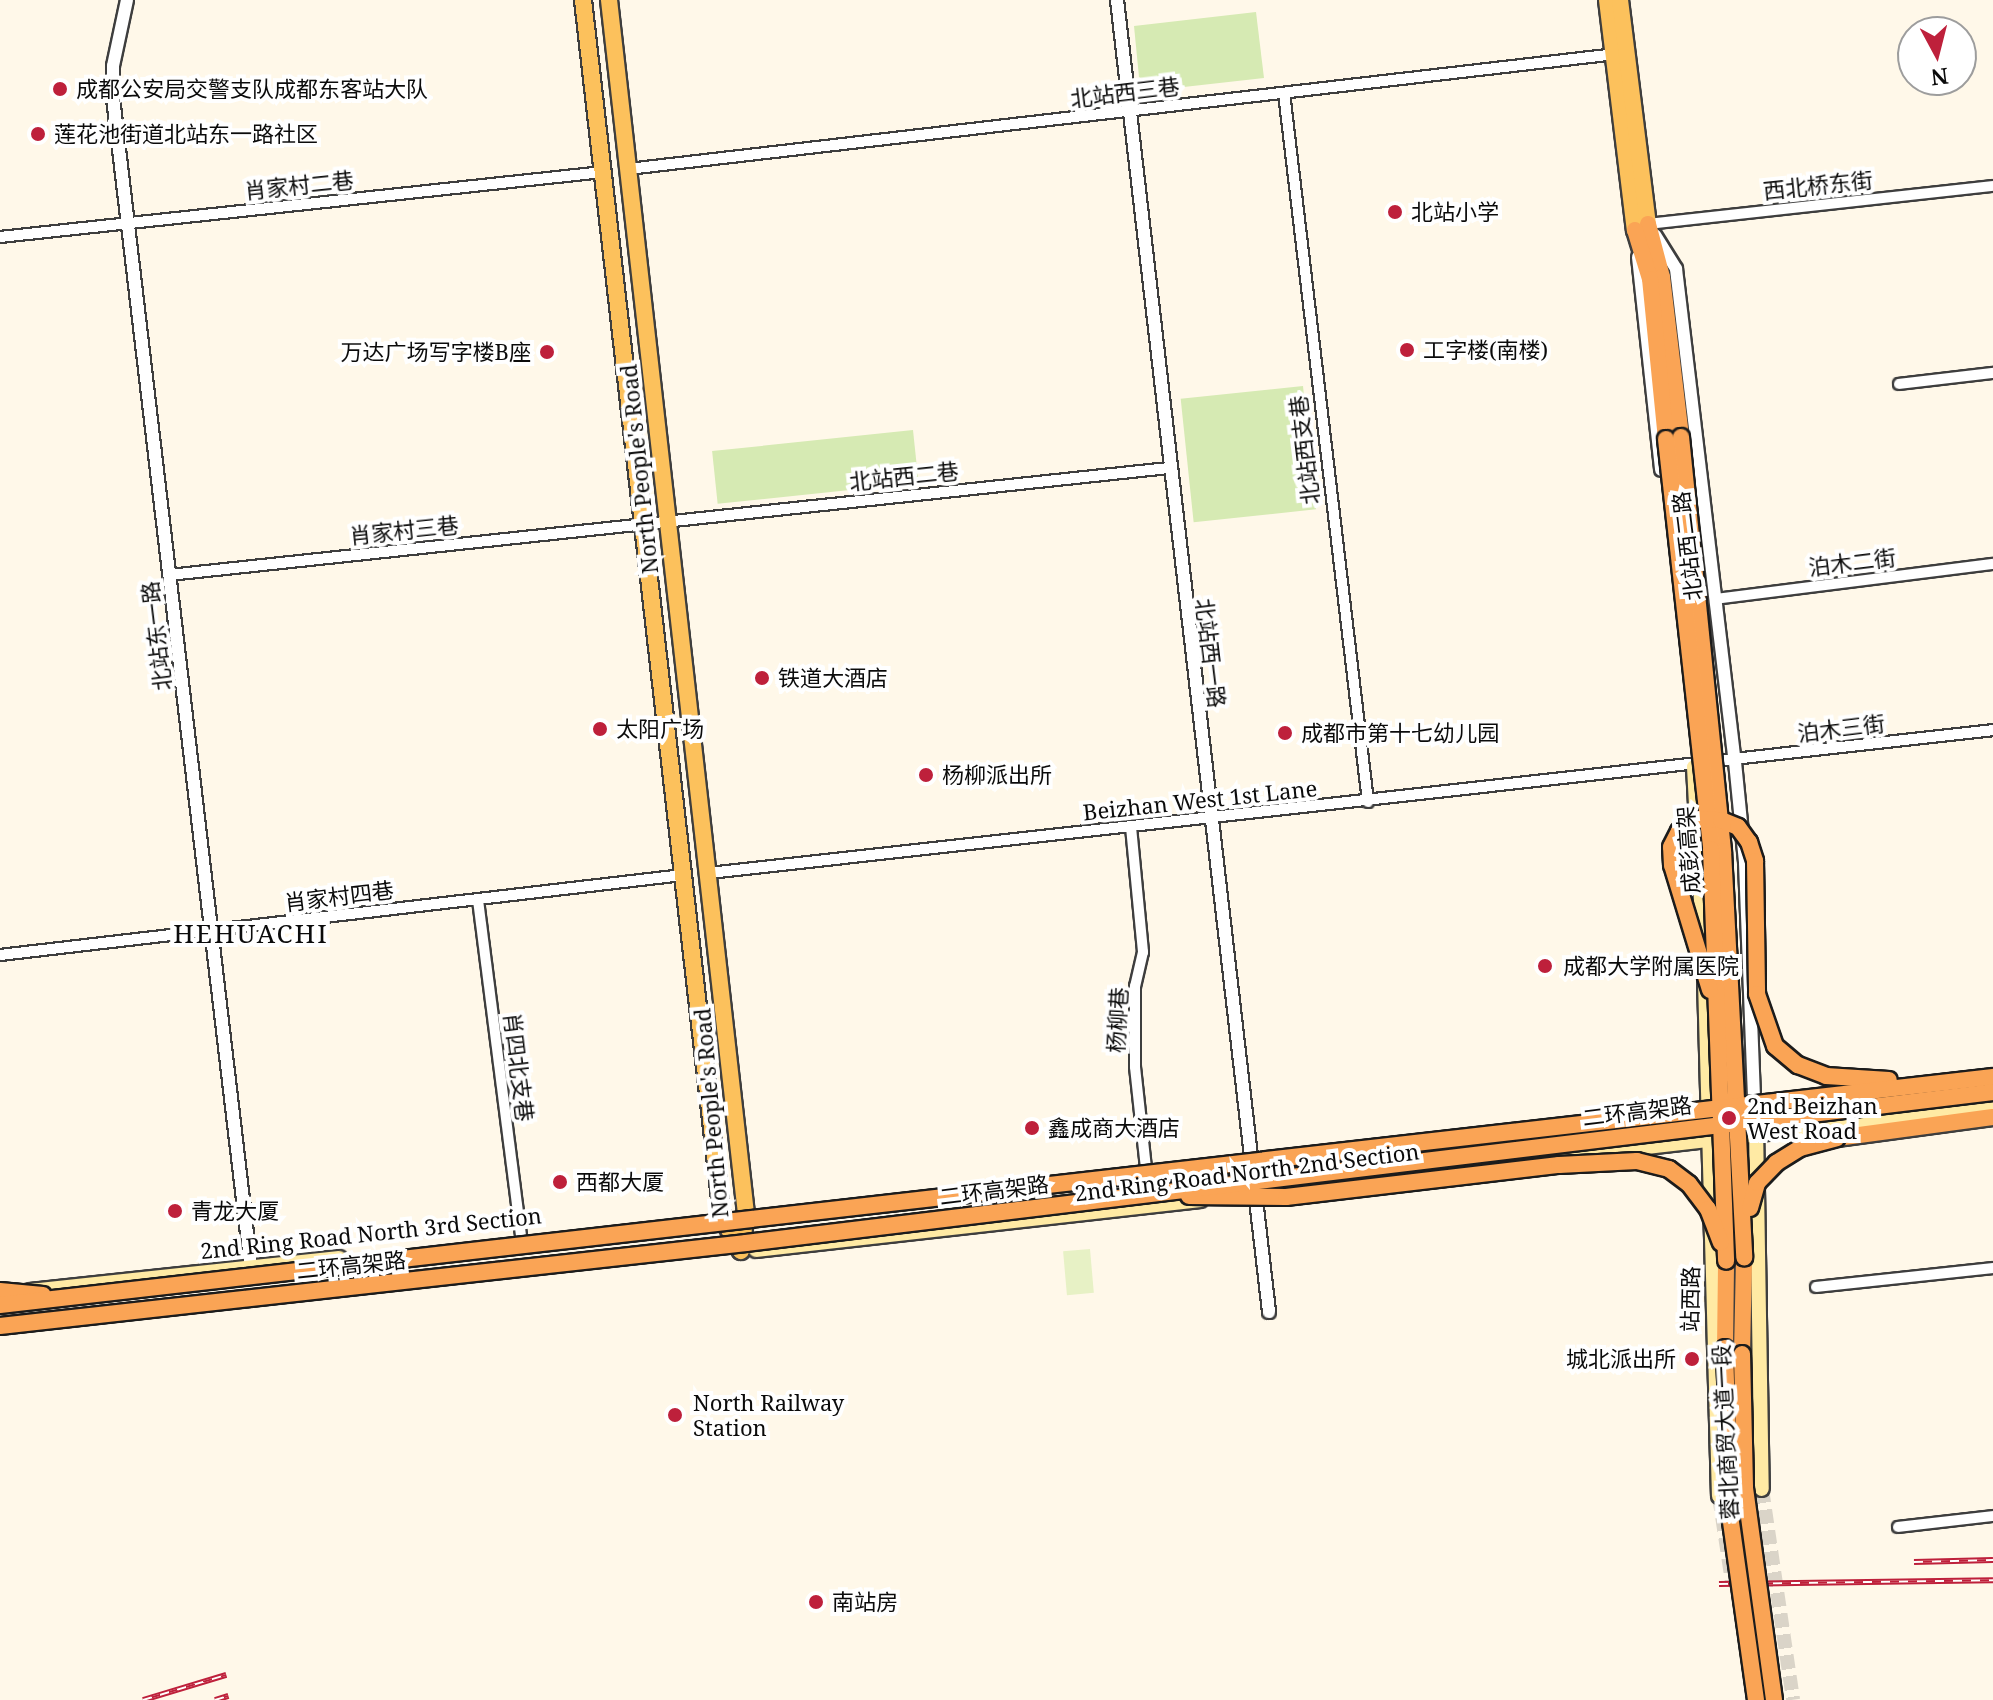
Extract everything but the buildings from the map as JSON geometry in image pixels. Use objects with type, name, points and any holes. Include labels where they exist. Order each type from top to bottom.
[{"type":"highway","points":[[1641,227],[1674,438]]},
{"type":"highway","name":"成彭高架","points":[[1674,438],[1711,849],[1726,1261]]},
{"type":"highway","name":"成彭高架","points":[[1674,438],[1723,851],[1744,1257]]},
{"type":"highway","points":[[1719,1022],[1672,865],[1671,847],[1679,831],[1699,819],[1721,820],[1738,827],[1749,842],[1755,861],[1757,994],[1775,1046],[1798,1065],[1826,1076],[1963,1080]]},
{"type":"highway","name":"二环高架路","points":[[0,1305],[1991,1078]]},
{"type":"highway","name":"二环高架路","points":[[0,1326],[1122,1196],[1991,1078]]},
{"type":"highway","points":[[1744,1257],[1757,1183],[1800,1148],[1993,1117]]},
{"type":"highway","points":[[1122,1196],[1286,1197],[1559,1165],[1637,1161],[1669,1169],[1689,1184],[1708,1209],[1726,1261]]},
{"type":"highway","name":"蓉北商贸大道一段","points":[[1744,1257],[1745,1488],[1774,1700]]},
{"type":"highway","name":"蓉北商贸大道一段","points":[[1726,1261],[1724,1426],[1730,1515],[1756,1700]]},
{"type":"highway","points":[[0,1292],[60,1298]]},
{"type":"main road","name":"North People's Road","points":[[583,0],[722,1217],[741,1251]]},
{"type":"main road","name":"North People's Road","points":[[609,0],[746,1214],[741,1251]]},
{"type":"main road","name":"北站西二路","points":[[1607,0],[1619,53],[1641,227]]},
{"type":"main road","name":"北站西二路","points":[[1619,53],[1620,0]]},
{"type":"main road","name":"北站西二路","points":[[1694,767],[1711,1103]]},
{"type":"main road","name":"2nd Ring Road North 2nd Section","points":[[746,1214],[1754,1097],[1991,1078]]},
{"type":"main road","points":[[1754,1097],[1762,1489]]},
{"type":"main road","name":"站西路","points":[[1711,1103],[1712,1352],[1719,1496]]},
{"type":"main road","name":"2nd Ring Road North 2nd Section","points":[[741,1251],[1993,1107]]},
{"type":"main road","name":"2nd Ring Road North 3rd Section","points":[[0,1292],[746,1214]]},
{"type":"main road","points":[[0,1333],[741,1251]]},
{"type":"street","name":"北站东一路","points":[[127,0],[111,79],[251,1268]]},
{"type":"street","name":"北站西一路","points":[[1117,0],[1168,468],[1269,1312]]},
{"type":"street","name":"北站西三巷","points":[[628,169],[1619,53]]},
{"type":"street","name":"北站西支巷","points":[[1284,93],[1368,802]]},
{"type":"street","name":"肖家村二巷","points":[[0,237],[603,172]]},
{"type":"street","name":"西北桥东街","points":[[1641,227],[1993,186]]},
{"type":"street","name":"北站西二路","points":[[1641,227],[1676,269],[1745,863],[1754,1097]]},
{"type":"street","name":"北站西二路","points":[[1641,227],[1694,767]]},
{"type":"street","points":[[1899,384],[1993,373]]},
{"type":"street","name":"北站西二巷","points":[[644,524],[1168,468]]},
{"type":"street","name":"肖家村三巷","points":[[169,575],[644,524]]},
{"type":"street","name":"泊木二街","points":[[1715,599],[1993,564]]},
{"type":"street","name":"泊木三街","points":[[1694,767],[1993,730]]},
{"type":"street","name":"Beizhan West 1st Lane","points":[[709,873],[1694,767]]},
{"type":"street","name":"杨柳巷","points":[[1131,827],[1143,952],[1135,986],[1135,1067],[1146,1168]]},
{"type":"street","name":"肖家村四巷","points":[[0,955],[683,875]]},
{"type":"street","name":"肖四北支巷","points":[[478,900],[521,1238]]},
{"type":"street","points":[[1816,1287],[1993,1268]]},
{"type":"street","points":[[1898,1527],[1993,1516]]},
{"type":"green space","points":[[1256,12],[1264,78],[1157,90],[1139,77],[1134,26]]},
{"type":"green space","points":[[1303,386],[1316,509],[1194,522],[1181,399]]},
{"type":"green space","points":[[913,430],[919,483],[718,504],[712,451]]},
{"type":"green space","points":[[1090,1249],[1094,1293],[1067,1295],[1063,1251]]},
{"type":"tunnel","points":[[1762,1489],[1793,1700]]},
{"type":"tunnel","points":[[1719,1496],[1732,1582]]},
{"type":"railway","points":[[1914,1562],[1993,1560]]},
{"type":"railway","points":[[1719,1584],[1993,1580]]},
{"type":"railway","points":[[143,1700],[226,1675]]},
{"type":"railway","points":[[215,1700],[228,1696]]},
{"type":"place","name":"成都公安局交警支队成都东客站大队","points":[[60,89]]},
{"type":"place","name":"莲花池街道北站东一路社区","points":[[38,134]]},
{"type":"place","name":"北站小学","points":[[1395,212]]},
{"type":"place","name":"工字楼(南楼)","points":[[1407,350]]},
{"type":"place","name":"万达广场写字楼B座","points":[[547,352]]},
{"type":"place","name":"铁道大酒店","points":[[762,678]]},
{"type":"place","name":"太阳广场","points":[[600,729]]},
{"type":"place","name":"成都市第十七幼儿园","points":[[1285,733]]},
{"type":"place","name":"杨柳派出所","points":[[926,775]]},
{"type":"place","name":"成都大学附属医院","points":[[1545,966]]},
{"type":"place","name":"2nd Beizhan West Road","points":[[1729,1118]]},
{"type":"place","name":"鑫成商大酒店","points":[[1032,1128]]},
{"type":"place","name":"西都大厦","points":[[560,1182]]},
{"type":"place","name":"青龙大厦","points":[[175,1211]]},
{"type":"place","name":"城北派出所","points":[[1692,1359]]},
{"type":"place","name":"North Railway Station","points":[[675,1415]]},
{"type":"place","name":"南站房","points":[[816,1602]]},
{"type":"district","name":"HEHUACHI","points":[[251,934]]}]
